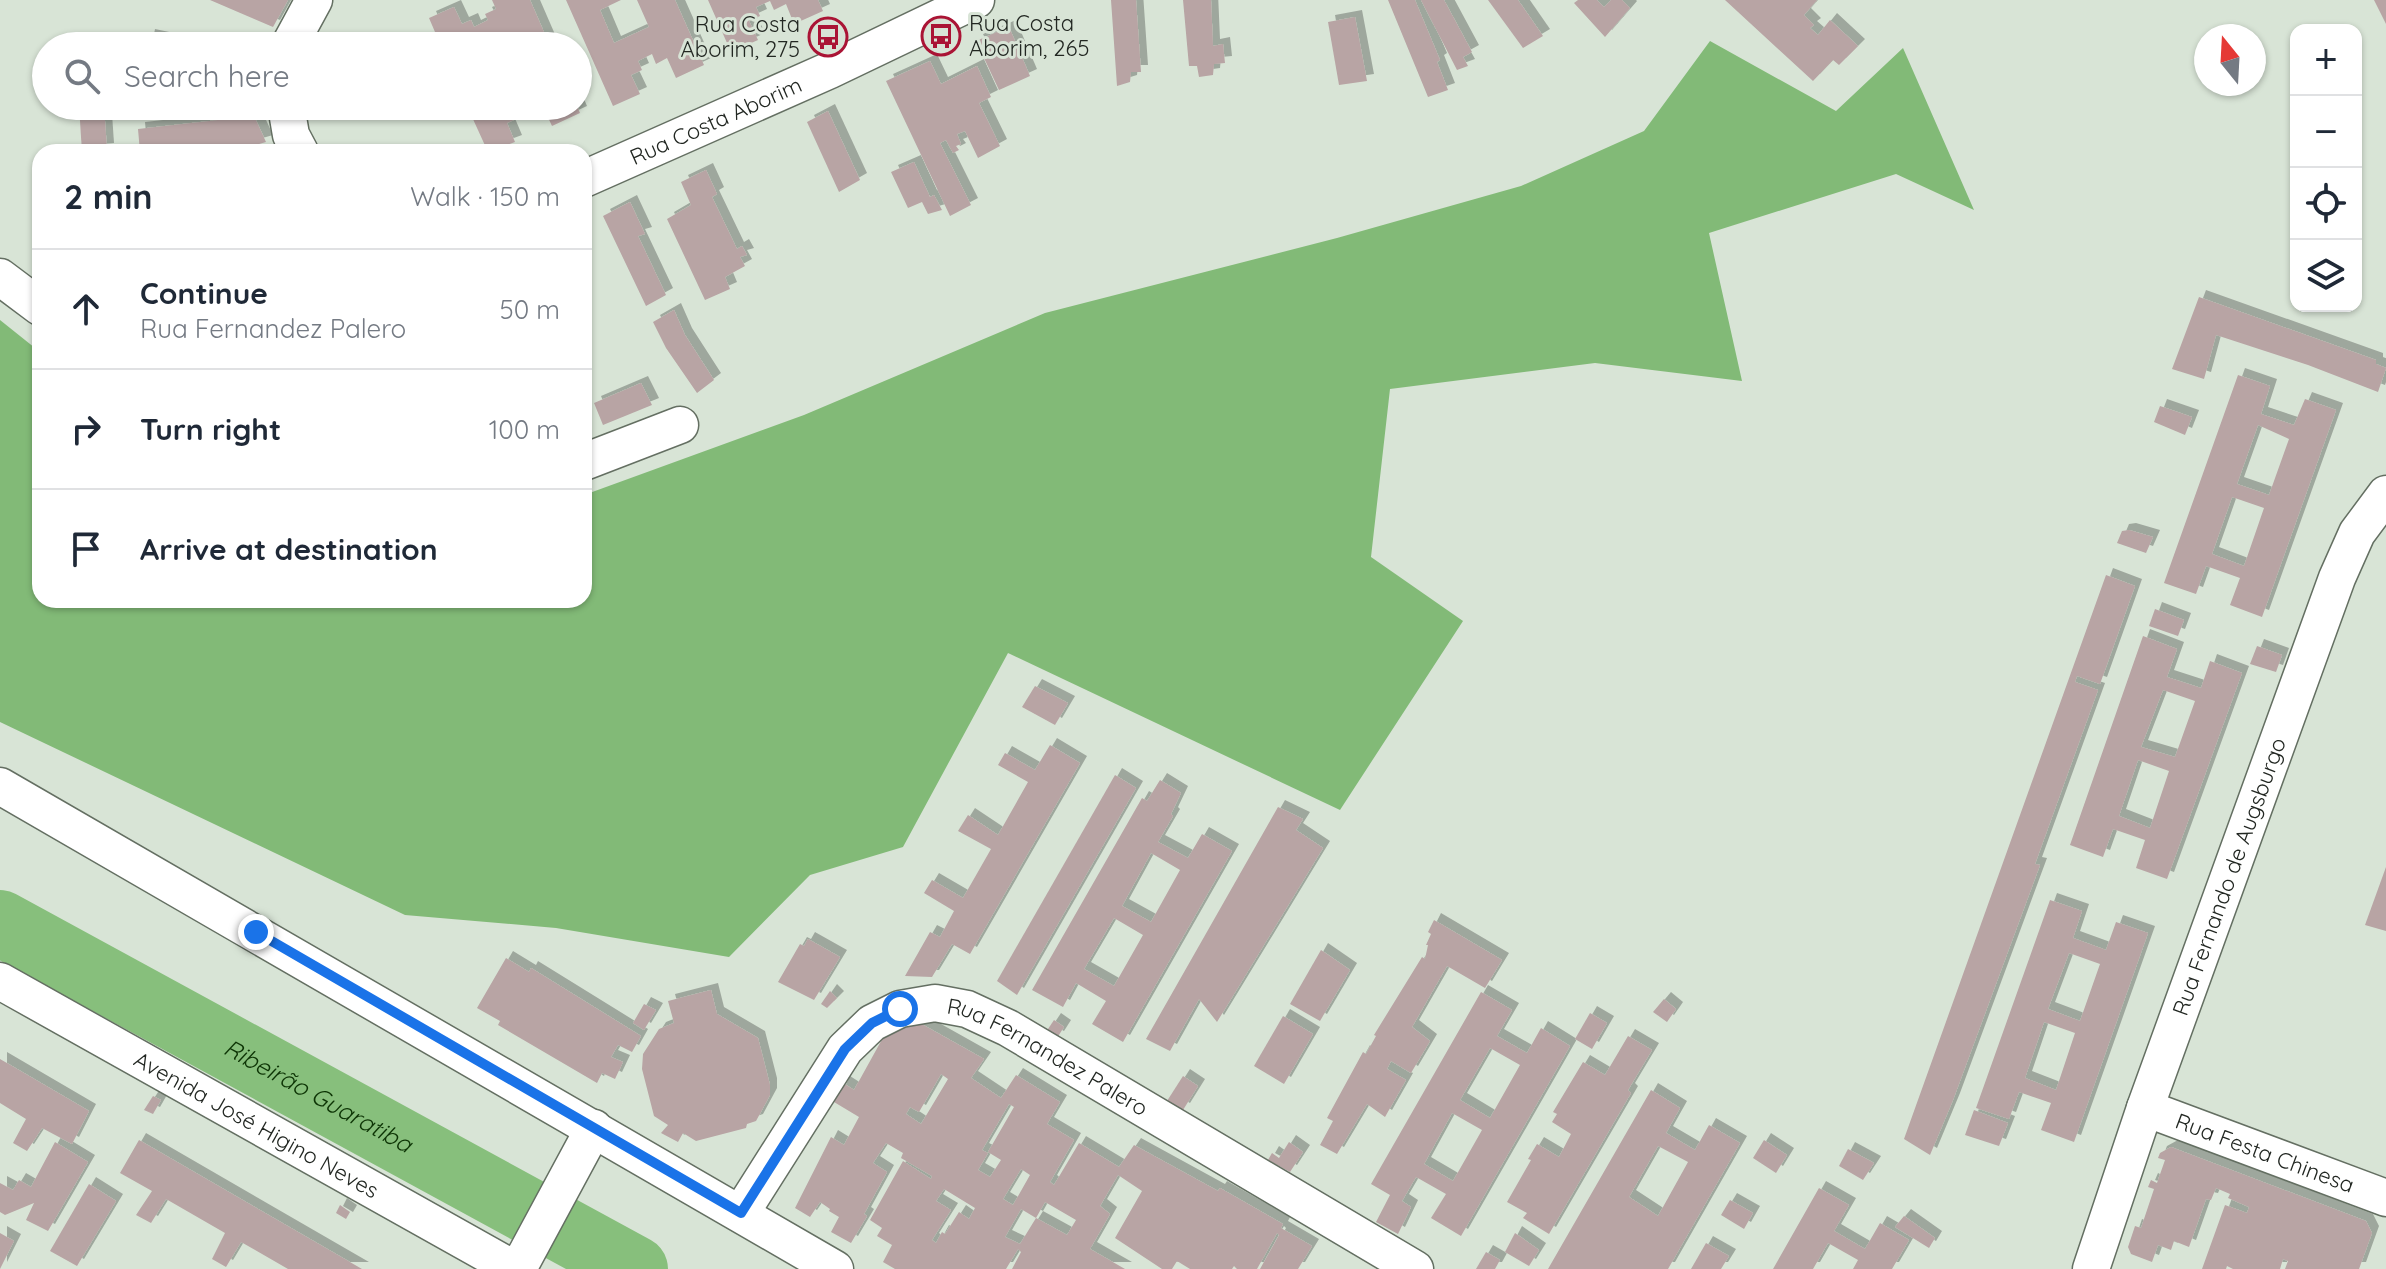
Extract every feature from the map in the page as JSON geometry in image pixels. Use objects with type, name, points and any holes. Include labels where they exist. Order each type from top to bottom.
[{"type":"street","points":[[297,32],[314,0]]},
{"type":"street","name":"Rua Costa Aborim","points":[[592,175],[830,70],[976,0]]},
{"type":"street","points":[[288,120],[296,144]]},
{"type":"street","points":[[0,277],[32,301]]},
{"type":"street","points":[[592,459],[680,425]]},
{"type":"street","name":"Rua Fernando de Augsburgo","points":[[2091,1269],[2145,1108],[2337,578],[2357,533],[2386,494]]},
{"type":"street","points":[[0,786],[835,1269]]},
{"type":"street","name":"Avenida José Higino Neves","points":[[0,981],[516,1269]]},
{"type":"street","name":"Rua Fernandez Palero","points":[[741,1213],[845,1049],[872,1023],[900,1009],[935,1003],[967,1009],[1008,1028],[1415,1269]]},
{"type":"street","name":"Rua Festa Chinesa","points":[[2145,1108],[2386,1198]]},
{"type":"street","points":[[516,1269],[594,1128]]},
{"type":"green space","points":[[1710,41],[1836,111],[1903,48],[1974,210],[1896,174],[1709,233],[1742,381],[1595,363],[1390,389],[1371,557],[1463,621],[1340,810],[1008,653],[903,847],[810,875],[729,957],[556,928],[405,915],[0,722],[0,320],[32,346],[32,608],[592,608],[592,492],[804,415],[1045,313],[1337,238],[1521,186],[1644,131]]},
{"type":"building","points":[[210,0],[288,0],[273,27]]},
{"type":"building","points":[[492,0],[530,0],[544,32],[435,32],[429,18],[454,7],[462,24],[471,20],[474,27],[488,20],[485,14],[496,9]]},
{"type":"building","points":[[566,0],[621,0],[600,10],[614,43],[649,27],[637,0],[675,0],[704,65],[676,78],[667,58],[656,64],[652,54],[638,61],[642,70],[631,75],[640,94],[613,106],[592,59],[592,32],[580,32]]},
{"type":"building","points":[[708,0],[818,0],[823,11],[794,24],[786,4],[774,10],[770,1],[756,7],[760,16],[749,21],[758,40],[731,52]]},
{"type":"building","points":[[1111,0],[1136,0],[1141,72],[1131,72],[1130,82],[1117,86]]},
{"type":"building","points":[[1183,0],[1211,0],[1213,46],[1223,44],[1225,63],[1214,64],[1213,75],[1199,77],[1197,66],[1189,66]]},
{"type":"building","points":[[1388,0],[1415,0],[1440,60],[1437,62],[1448,90],[1428,97]]},
{"type":"building","points":[[1421,0],[1444,0],[1472,52],[1463,57],[1468,66],[1457,70]]},
{"type":"building","points":[[1488,0],[1518,0],[1543,36],[1523,48]]},
{"type":"building","points":[[1578,0],[1597,0],[1604,7],[1611,0],[1622,0],[1630,8],[1605,37],[1574,3]]},
{"type":"building","points":[[1725,0],[1817,0],[1804,15],[1814,25],[1810,28],[1818,35],[1830,20],[1858,46],[1839,65],[1833,60],[1813,81]]},
{"type":"building","points":[[2374,0],[2386,0],[2386,24]]},
{"type":"building","points":[[1355,17],[1367,81],[1339,85],[1328,22]]},
{"type":"building","points":[[1009,27],[1030,76],[999,90],[976,41]]},
{"type":"building","points":[[930,61],[941,84],[977,66],[991,97],[979,103],[1000,146],[978,158],[965,131],[957,134],[961,144],[956,146],[959,150],[953,153],[946,140],[940,143],[971,205],[950,216],[886,81]]},
{"type":"building","points":[[828,111],[860,180],[839,192],[807,122]]},
{"type":"building","points":[[80,120],[105,120],[107,144],[81,144]]},
{"type":"building","points":[[218,120],[256,120],[266,142],[139,144],[138,129]]},
{"type":"building","points":[[473,120],[514,120],[507,123],[515,142],[484,144]]},
{"type":"building","points":[[549,120],[565,120],[552,126]]},
{"type":"building","points":[[914,162],[930,197],[934,195],[942,210],[928,214],[922,202],[908,208],[891,172]]},
{"type":"building","points":[[706,170],[717,194],[712,197],[737,249],[742,246],[747,255],[740,257],[745,266],[725,277],[730,289],[705,300],[667,219],[691,205],[681,182]]},
{"type":"building","points":[[630,202],[645,234],[638,236],[666,295],[646,306],[603,216]]},
{"type":"building","points":[[2199,297],[2376,360],[2376,364],[2386,368],[2378,392],[2216,335],[2204,379],[2172,369]]},
{"type":"building","points":[[674,310],[685,335],[714,380],[697,393],[666,348],[653,322]]},
{"type":"building","points":[[2238,375],[2270,386],[2261,414],[2294,425],[2305,399],[2336,410],[2262,617],[2230,605],[2240,578],[2206,566],[2196,594],[2164,583]],"holes":[[[2258,425],[2289,439],[2269,495],[2237,484]],[[2232,497],[2264,508],[2244,566],[2212,554]]]},
{"type":"building","points":[[641,383],[652,405],[603,425],[594,403]]},
{"type":"building","points":[[2160,406],[2192,417],[2185,435],[2154,422]]},
{"type":"building","points":[[2122,531],[2153,537],[2146,553],[2117,543]]},
{"type":"building","points":[[2106,575],[2135,586],[2100,684],[2077,676],[2075,682],[2098,690],[2035,864],[2040,865],[1930,1155],[1904,1139]]},
{"type":"building","points":[[2155,609],[2184,620],[2178,636],[2149,626]]},
{"type":"building","points":[[2143,636],[2177,649],[2167,677],[2201,688],[2210,661],[2242,673],[2167,879],[2136,868],[2145,840],[2113,829],[2103,857],[2070,845]],"holes":[[[2163,690],[2195,701],[2175,757],[2141,747]],[[2138,760],[2169,771],[2150,828],[2119,816]]]},
{"type":"building","points":[[2257,646],[2282,655],[2276,672],[2250,664]]},
{"type":"building","points":[[1035,686],[1068,703],[1055,725],[1022,707]]},
{"type":"building","points":[[1050,745],[1080,763],[970,954],[952,944],[932,977],[905,976],[930,932],[940,937],[954,911],[924,893],[932,880],[963,898],[991,849],[958,831],[968,815],[998,835],[1028,782],[998,765],[1005,753],[1035,770]]},
{"type":"building","points":[[1115,775],[1136,788],[1017,995],[997,981]]},
{"type":"building","points":[[1160,780],[1181,793],[1171,814],[1173,816],[1158,842],[1188,858],[1202,834],[1232,851],[1123,1042],[1092,1024],[1106,1001],[1076,983],[1063,1007],[1032,990],[1142,798],[1147,801]],"holes":[[[1151,853],[1180,870],[1151,922],[1122,906]],[[1114,918],[1143,935],[1114,986],[1084,969]]]},
{"type":"building","points":[[1278,807],[1303,819],[1296,830],[1323,848],[1217,1022],[1199,999],[1170,1051],[1146,1039]]},
{"type":"building","points":[[2386,867],[2386,931],[2365,925]]},
{"type":"building","points":[[2050,900],[2082,911],[2073,938],[2106,950],[2116,922],[2148,933],[2074,1142],[2041,1130],[2051,1103],[2019,1092],[2009,1119],[1976,1108]],"holes":[[[2069,953],[2100,964],[2080,1021],[2048,1009]],[[2044,1022],[2075,1033],[2056,1090],[2025,1078]]]},
{"type":"building","points":[[1434,920],[1502,960],[1485,988],[1447,966],[1412,1027],[1430,1041],[1411,1073],[1391,1061],[1387,1069],[1406,1080],[1385,1117],[1367,1104],[1337,1154],[1320,1145],[1333,1121],[1327,1118],[1363,1052],[1366,1054],[1374,1035],[1422,957],[1425,959],[1431,934],[1428,932]]},
{"type":"building","points":[[808,939],[840,957],[814,1000],[778,982],[800,944],[804,946]]},
{"type":"building","points":[[1321,950],[1350,970],[1320,1021],[1290,1004]]},
{"type":"building","points":[[506,958],[529,972],[531,968],[641,1036],[632,1052],[618,1045],[611,1057],[623,1062],[615,1079],[602,1073],[597,1083],[498,1025],[500,1021],[477,1008]]},
{"type":"building","points":[[711,990],[717,1014],[758,1038],[770,1095],[756,1121],[747,1124],[746,1128],[696,1141],[683,1133],[678,1142],[661,1133],[668,1125],[654,1116],[642,1069],[643,1054],[659,1029],[674,1023],[668,1001]]},
{"type":"building","points":[[830,991],[837,998],[827,1008],[821,1004]]},
{"type":"building","points":[[1481,992],[1512,1010],[1497,1036],[1527,1053],[1541,1028],[1570,1046],[1461,1236],[1431,1218],[1446,1194],[1416,1177],[1402,1201],[1411,1207],[1398,1234],[1376,1222],[1390,1195],[1371,1184]],"holes":[[[1490,1048],[1520,1065],[1490,1118],[1460,1100]],[[1452,1113],[1482,1130],[1453,1181],[1424,1164]]]},
{"type":"building","points":[[1664,999],[1676,1009],[1667,1022],[1653,1012]]},
{"type":"building","points":[[644,1004],[656,1010],[644,1030],[633,1023]]},
{"type":"building","points":[[1590,1013],[1607,1023],[1592,1049],[1575,1039]]},
{"type":"building","points":[[1283,1016],[1313,1034],[1284,1084],[1254,1066]]},
{"type":"building","points":[[1054,1020],[1064,1027],[1057,1038],[1046,1032]]},
{"type":"building","points":[[918,1022],[984,1059],[971,1078],[1001,1098],[1016,1075],[1060,1102],[1047,1124],[1074,1140],[1050,1182],[1054,1185],[1079,1143],[1119,1167],[1134,1145],[1218,1191],[1220,1188],[1283,1224],[1281,1228],[1312,1246],[1298,1269],[1260,1269],[1279,1235],[1277,1233],[1257,1269],[1237,1269],[1234,1266],[1232,1269],[1190,1269],[1177,1261],[1172,1269],[1162,1269],[1115,1238],[1142,1191],[1118,1175],[1100,1206],[1110,1214],[1090,1249],[1125,1269],[1012,1269],[1021,1252],[1018,1249],[1006,1269],[895,1269],[883,1262],[892,1245],[877,1236],[882,1228],[870,1220],[903,1161],[931,1179],[932,1176],[901,1158],[903,1153],[886,1143],[873,1163],[887,1172],[851,1243],[831,1232],[839,1217],[820,1202],[810,1217],[795,1208],[831,1137],[844,1145],[859,1117],[834,1102],[843,1083],[854,1090],[885,1034]],"holes":[[[941,1074],[948,1079],[921,1124],[906,1114],[910,1107],[919,1112]],[[1009,1104],[1014,1107],[988,1152],[1001,1160],[990,1177],[978,1170],[988,1153],[982,1150]],[[1021,1169],[1030,1175],[1013,1205],[1003,1199]],[[944,1189],[975,1208],[969,1219],[959,1212],[936,1243],[932,1240],[951,1210],[936,1201]],[[1045,1202],[1076,1220],[1067,1235],[1036,1218]],[[1021,1209],[1036,1218],[1020,1244],[1005,1237]]]},
{"type":"building","points":[[1628,1036],[1652,1050],[1628,1090],[1631,1093],[1549,1234],[1523,1218],[1527,1213],[1507,1202],[1537,1144],[1559,1157],[1571,1134],[1552,1122],[1557,1114],[1553,1112],[1583,1062],[1605,1075]]},
{"type":"building","points":[[0,1059],[89,1111],[72,1144],[42,1128],[27,1151],[13,1143],[26,1119],[0,1103]]},
{"type":"building","points":[[1183,1076],[1198,1086],[1183,1110],[1167,1101]]},
{"type":"building","points":[[1651,1090],[1680,1108],[1666,1133],[1695,1150],[1709,1125],[1740,1143],[1668,1269],[1548,1269]],"holes":[[[1658,1146],[1688,1162],[1658,1216],[1629,1197]]]},
{"type":"building","points":[[153,1096],[161,1100],[153,1114],[144,1110]]},
{"type":"building","points":[[1974,1110],[2008,1123],[1999,1146],[1965,1135]]},
{"type":"building","points":[[139,1140],[362,1269],[288,1269],[241,1242],[226,1267],[212,1259],[225,1233],[166,1199],[151,1223],[136,1215],[152,1191],[120,1173]]},
{"type":"building","points":[[1764,1140],[1787,1155],[1776,1173],[1753,1158]]},
{"type":"building","points":[[55,1142],[88,1162],[48,1231],[26,1220],[34,1203],[5,1215],[0,1212],[0,1183],[13,1190],[19,1180],[31,1187]]},
{"type":"building","points":[[1289,1142],[1303,1152],[1290,1172],[1268,1160],[1272,1153],[1279,1158]]},
{"type":"building","points":[[2171,1147],[2366,1221],[2372,1233],[2359,1269],[2285,1269],[2288,1261],[2283,1259],[2280,1269],[2233,1269],[2227,1266],[2226,1269],[2202,1269],[2225,1205],[2247,1213],[2249,1207],[2228,1198],[2230,1194],[2216,1188],[2211,1200],[2206,1199],[2189,1247],[2174,1241],[2171,1250],[2158,1245],[2152,1262],[2131,1254],[2128,1247],[2135,1226],[2141,1228],[2154,1189],[2148,1187],[2151,1180],[2157,1183],[2165,1160],[2158,1158],[2160,1153]]},
{"type":"building","points":[[1848,1149],[1874,1163],[1863,1180],[1839,1166]]},
{"type":"building","points":[[89,1184],[116,1201],[77,1266],[50,1251]]},
{"type":"building","points":[[1819,1188],[1849,1205],[1834,1231],[1865,1249],[1880,1223],[1909,1240],[1892,1269],[1853,1269],[1858,1260],[1828,1243],[1813,1269],[1773,1269]]},
{"type":"building","points":[[1730,1200],[1753,1213],[1744,1229],[1721,1215]]},
{"type":"building","points":[[340,1205],[350,1212],[346,1219],[336,1213]]},
{"type":"building","points":[[1904,1216],[1935,1238],[1929,1248],[1895,1227]]},
{"type":"building","points":[[0,1233],[14,1241],[0,1269]]},
{"type":"building","points":[[1515,1233],[1539,1250],[1529,1266],[1505,1252]]},
{"type":"building","points":[[1706,1243],[1729,1256],[1721,1269],[1691,1269]]},
{"type":"building","points":[[1486,1252],[1500,1260],[1495,1269],[1476,1269]]},
{"type":"waterway","name":"Ribeirão Guaratiba","points":[[0,923],[635,1269]]},
{"type":"place","name":"Rua Costa Aborim, 265","points":[[941,36]]},
{"type":"place","name":"Rua Costa Aborim, 275","points":[[828,37]]},
{"type":"route","points":[[256,932],[741,1213],[845,1049],[872,1023],[900,1009]]}]
